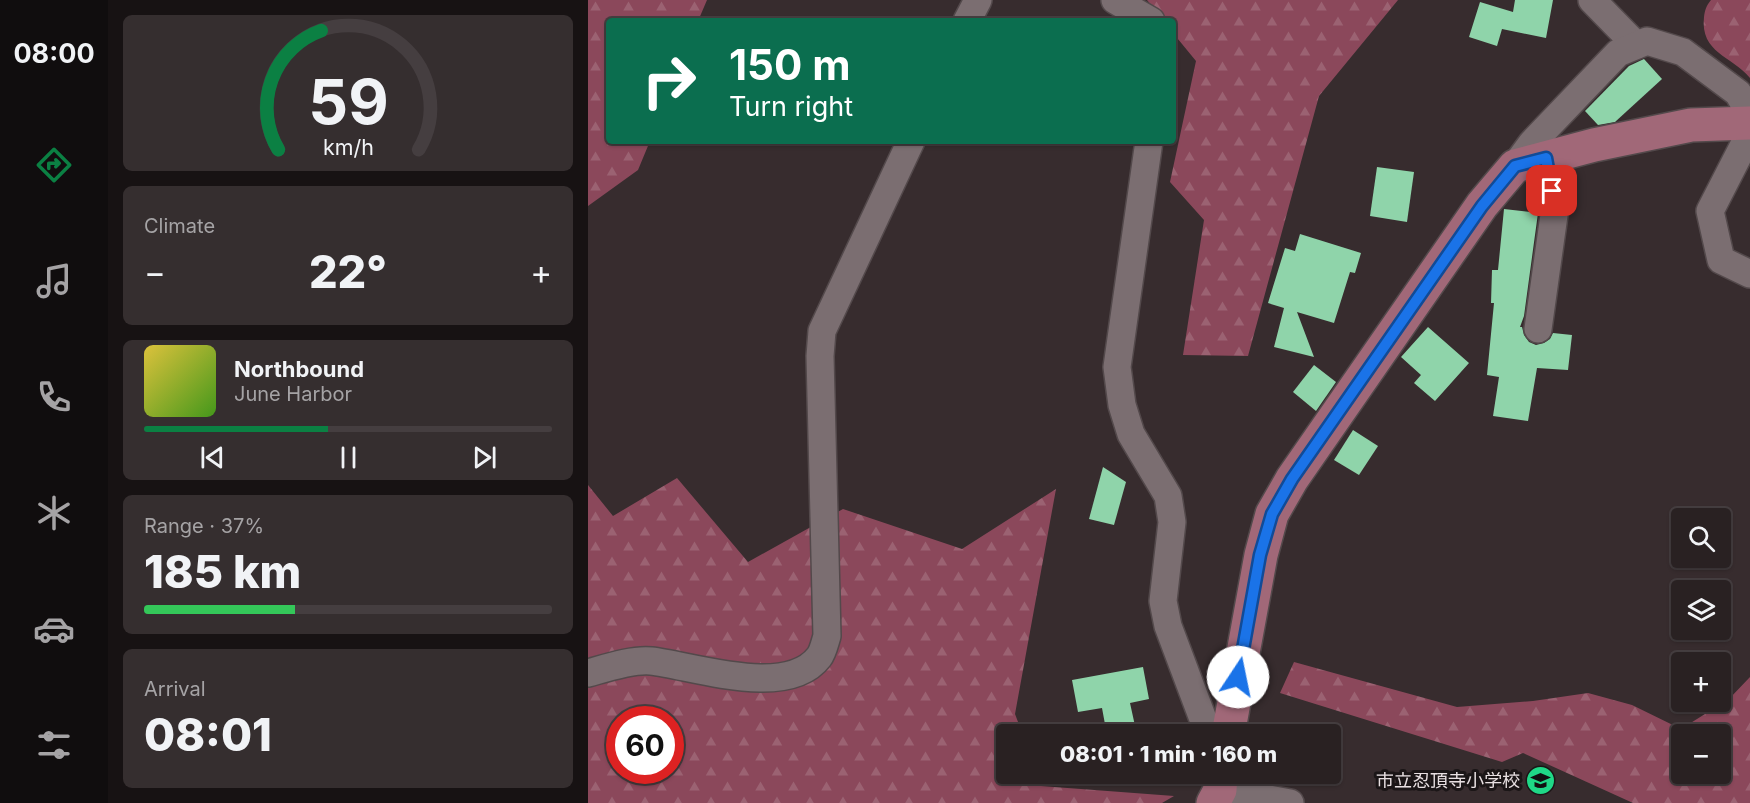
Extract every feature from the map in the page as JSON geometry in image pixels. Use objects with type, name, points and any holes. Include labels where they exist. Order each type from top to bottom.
[{"type":"main road","points":[[1230,724],[1260,555],[1272,514],[1292,479],[1482,206],[1515,166],[1594,145],[1691,125],[1750,123]]},
{"type":"street","points":[[969,18],[978,0]]},
{"type":"street","points":[[1115,0],[1146,18]]},
{"type":"street","points":[[1593,0],[1636,45]]},
{"type":"street","points":[[1515,166],[1532,144],[1618,53],[1647,41],[1683,52],[1738,93],[1750,114]]},
{"type":"street","points":[[1750,133],[1710,211],[1721,260],[1750,274]]},
{"type":"street","points":[[588,673],[649,660],[732,677],[770,678],[803,671],[819,657],[827,636],[820,356],[822,331],[909,144]]},
{"type":"street","points":[[1149,144],[1117,367],[1122,405],[1131,434],[1168,496],[1172,522],[1163,601],[1168,626],[1205,724]]},
{"type":"street","points":[[1538,328],[1555,208],[1546,158]]},
{"type":"street","points":[[1218,789],[1290,803]]},
{"type":"green space","points":[[588,0],[707,0],[699,18],[606,18],[606,144],[649,144],[638,170],[588,206]]},
{"type":"green space","points":[[1147,0],[1398,0],[1319,96],[1248,356],[1183,355],[1204,220],[1170,182],[1196,61],[1176,37],[1176,18],[1162,18]]},
{"type":"green space","points":[[1711,0],[1750,0],[1750,78],[1719,53],[1707,39],[1704,17]]},
{"type":"green space","points":[[677,478],[748,562],[843,509],[962,549],[1056,489],[1015,714],[1019,724],[996,724],[996,784],[1040,784],[1041,786],[1174,796],[1162,803],[588,803],[588,485],[613,516]]},
{"type":"green space","points":[[1294,662],[1457,707],[1533,701],[1588,693],[1632,705],[1671,724],[1671,784],[1731,784],[1731,724],[1689,724],[1708,712],[1731,712],[1731,697],[1750,677],[1750,803],[1633,803],[1523,753],[1502,762],[1280,693]]},
{"type":"building","points":[[1515,0],[1553,0],[1546,38],[1502,29],[1497,46],[1469,37],[1480,2],[1513,12]]},
{"type":"building","points":[[1644,59],[1662,79],[1615,122],[1598,125],[1585,111],[1629,66]]},
{"type":"building","points":[[1377,167],[1414,172],[1407,222],[1370,216]]},
{"type":"building","points":[[1504,209],[1538,213],[1524,316],[1520,327],[1524,335],[1529,342],[1536,345],[1550,339],[1553,333],[1572,335],[1568,370],[1537,368],[1528,421],[1493,416],[1499,377],[1487,375],[1494,303],[1491,303],[1492,270],[1498,270]]},
{"type":"building","points":[[1300,234],[1361,253],[1355,273],[1350,272],[1334,323],[1297,312],[1314,357],[1274,347],[1284,308],[1268,303],[1285,248],[1295,251]]},
{"type":"building","points":[[1428,327],[1469,363],[1435,401],[1414,383],[1421,375],[1401,357]]},
{"type":"building","points":[[1314,365],[1336,382],[1316,411],[1293,392]]},
{"type":"building","points":[[1353,430],[1378,446],[1359,475],[1334,460]]},
{"type":"building","points":[[1103,467],[1126,482],[1114,525],[1089,519]]},
{"type":"building","points":[[1143,667],[1149,699],[1130,703],[1135,724],[1105,724],[1102,708],[1078,712],[1072,680]]},
{"type":"place","name":"市立忍頂寺小学校","points":[[1541,781]]},
{"type":"route","points":[[1238,677],[1260,555],[1272,514],[1292,479],[1482,206],[1515,166],[1546,158],[1552,191]]}]
